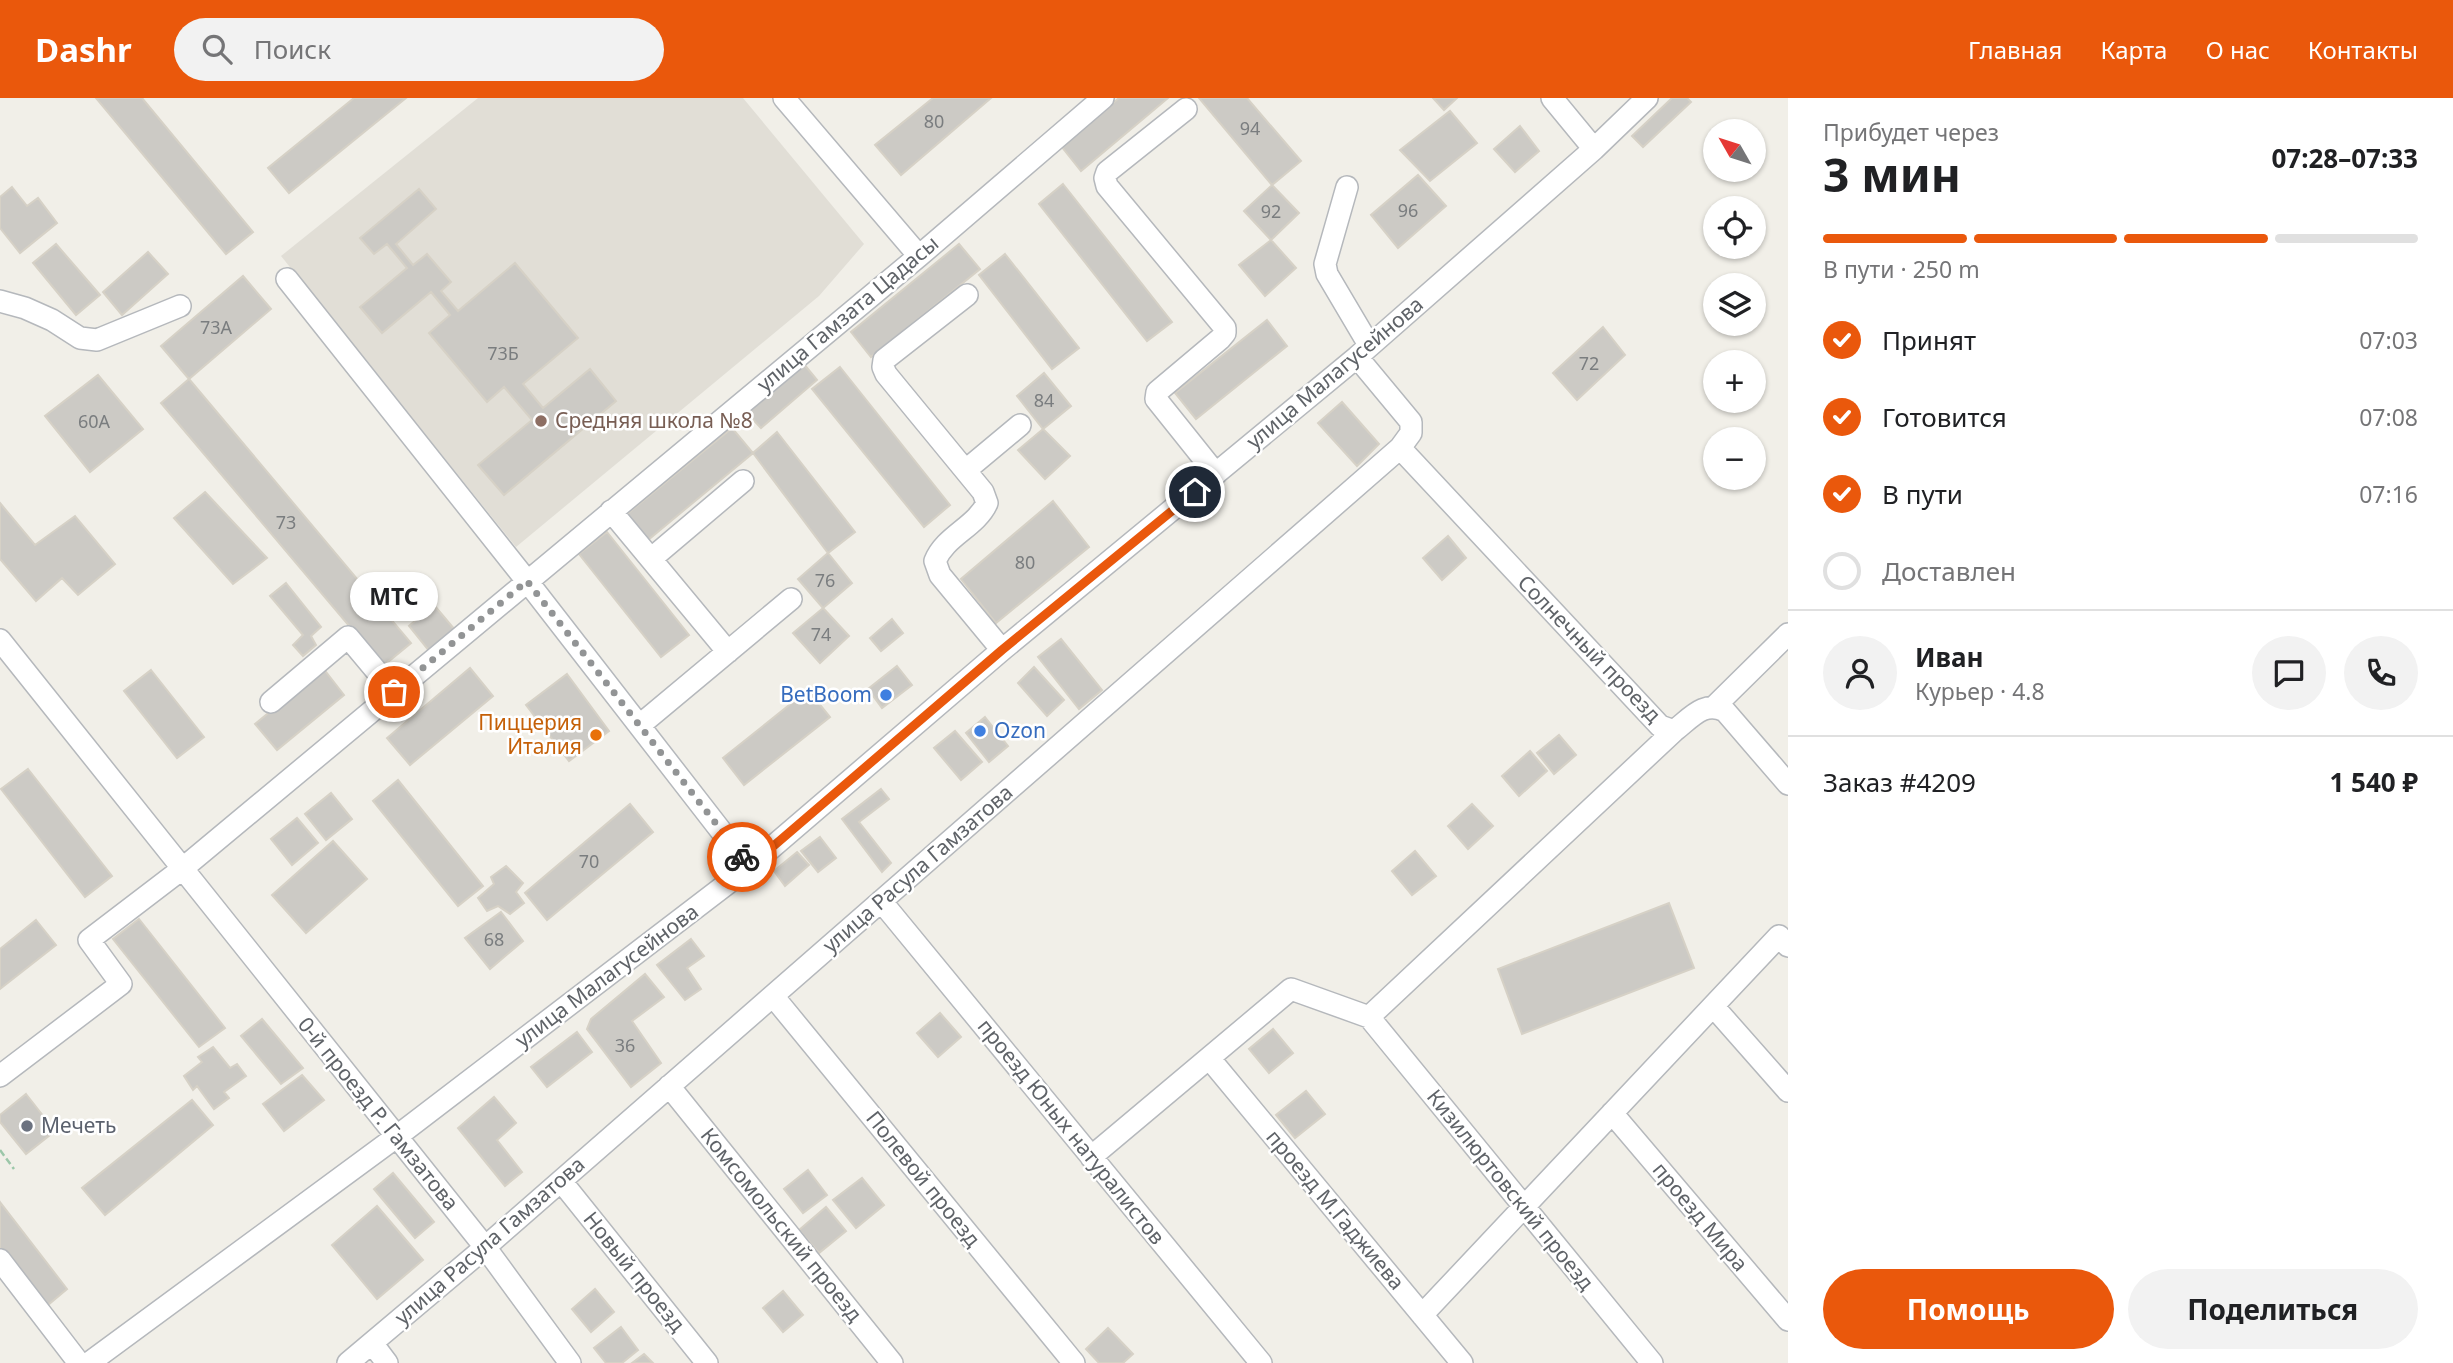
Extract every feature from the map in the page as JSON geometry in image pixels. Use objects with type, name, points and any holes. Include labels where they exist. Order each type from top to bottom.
[{"type":"street","points":[[784,98],[919,256]]},
{"type":"street","name":"улица Гамзата Цадасы","points":[[0,1076],[121,984],[89,940],[182,869],[919,256],[1103,98]]},
{"type":"street","points":[[1552,98],[1594,149]]},
{"type":"street","name":"улица Малагусейнова","points":[[89,1363],[396,1137],[749,867],[1002,650],[1363,351],[1594,149],[1647,98]]},
{"type":"street","points":[[1185,109],[1107,172],[1105,178],[1107,186],[1225,328],[1220,340],[1157,392],[1156,399],[1216,474]]},
{"type":"street","points":[[1347,187],[1325,264],[1327,274],[1363,351],[1411,422],[1411,433],[1399,448]]},
{"type":"street","points":[[287,279],[527,581],[749,867]]},
{"type":"street","points":[[967,295],[884,360],[883,367],[984,492],[987,503],[983,511],[940,548],[935,561],[940,575],[1002,650]]},
{"type":"street","points":[[0,301],[25,307],[80,338],[97,340],[180,306]]},
{"type":"street","points":[[966,470],[1020,425]]},
{"type":"street","name":"Солнечный проезд","points":[[1399,448],[1660,726],[1674,731],[1705,707],[1715,706],[1788,634]]},
{"type":"street","name":"улица Расула Гамзатова","points":[[348,1363],[561,1181],[1399,448]]},
{"type":"street","points":[[652,558],[743,481]]},
{"type":"street","points":[[611,511],[728,652]]},
{"type":"street","points":[[640,725],[791,599]]},
{"type":"street","points":[[271,702],[348,637],[394,692]]},
{"type":"street","name":"0-й проезд Р. Гамзатова","points":[[0,640],[485,1247],[570,1363]]},
{"type":"street","points":[[1715,706],[1725,711],[1788,784]]},
{"type":"street","points":[[1091,1157],[1291,989],[1369,1017],[1674,731]]},
{"type":"street","name":"проезд Юных натуралистов","points":[[881,901],[1261,1363]]},
{"type":"street","points":[[1422,1315],[1779,936],[1788,946]]},
{"type":"street","name":"Полевой проезд","points":[[773,996],[1073,1363]]},
{"type":"street","points":[[1713,1006],[1788,1091]]},
{"type":"street","name":"Кизилюртовский проезд","points":[[1369,1017],[1652,1363]]},
{"type":"street","name":"проезд М.Гаджиева","points":[[1209,1058],[1462,1363]]},
{"type":"street","name":"Комсомольский проезд","points":[[669,1086],[892,1363]]},
{"type":"street","name":"проезд Мира","points":[[1612,1113],[1788,1320]]},
{"type":"street","name":"Новый проезд","points":[[561,1181],[708,1363]]},
{"type":"street","points":[[0,1260],[79,1363]]},
{"type":"street","points":[[372,1343],[387,1363]]},
{"type":"path","points":[[0,1150],[14,1168]]},
{"type":"shaded area","name":"Средняя школа №8","points":[[478,98],[743,98],[864,244],[819,296],[516,547],[281,256]]},
{"type":"building","points":[[96,98],[142,98],[253,232],[226,254]]},
{"type":"building","points":[[354,98],[406,98],[289,193],[268,168]]},
{"type":"building","points":[[933,98],[991,98],[901,175],[875,145]]},
{"type":"building","points":[[1119,98],[1168,98],[1081,171],[1061,146]]},
{"type":"building","points":[[1199,98],[1247,98],[1301,161],[1272,185]]},
{"type":"building","points":[[1433,98],[1457,98],[1444,110]]},
{"type":"building","points":[[1672,98],[1687,98],[1691,102],[1643,147],[1632,136]]},
{"type":"building","points":[[1450,111],[1477,143],[1430,181],[1400,150]]},
{"type":"building","points":[[1520,126],[1539,151],[1515,172],[1494,149]]},
{"type":"building","points":[[1418,175],[1446,206],[1398,248],[1371,215]]},
{"type":"building","points":[[1063,184],[1172,322],[1147,341],[1039,204]]},
{"type":"building","points":[[1272,185],[1299,213],[1271,240],[1244,211]]},
{"type":"building","points":[[12,187],[27,206],[38,198],[57,223],[20,253],[0,228],[0,197]]},
{"type":"building","points":[[419,189],[436,209],[396,244],[413,265],[427,254],[451,282],[441,291],[458,311],[515,263],[578,338],[523,384],[543,408],[590,369],[616,401],[504,495],[478,465],[532,420],[504,387],[487,402],[429,333],[450,315],[431,292],[382,333],[360,307],[407,268],[387,244],[374,254],[360,238]]},
{"type":"building","points":[[1271,240],[1296,268],[1265,296],[1239,265]]},
{"type":"building","points":[[56,244],[100,295],[76,315],[33,263]]},
{"type":"building","points":[[959,244],[980,269],[871,357],[851,332]]},
{"type":"building","points":[[148,252],[168,274],[122,315],[103,292]]},
{"type":"building","points":[[1005,254],[1079,348],[1052,369],[979,275]]},
{"type":"building","points":[[243,276],[271,309],[189,379],[161,346]]},
{"type":"building","points":[[1267,320],[1287,346],[1196,419],[1175,393]]},
{"type":"building","points":[[1603,327],[1625,355],[1577,400],[1553,373]]},
{"type":"building","points":[[803,363],[817,380],[761,428],[746,412]]},
{"type":"building","points":[[840,367],[950,505],[924,527],[812,389]]},
{"type":"building","points":[[1044,373],[1071,406],[1043,429],[1017,396]]},
{"type":"building","points":[[98,375],[143,429],[90,472],[45,416]]},
{"type":"building","points":[[189,379],[411,643],[383,666],[161,403]]},
{"type":"building","points":[[1342,402],[1379,444],[1357,466],[1318,423]]},
{"type":"building","points":[[732,428],[753,453],[648,540],[627,514]]},
{"type":"building","points":[[1043,429],[1070,456],[1045,479],[1018,450]]},
{"type":"building","points":[[777,432],[855,532],[828,553],[753,453]]},
{"type":"building","points":[[205,492],[267,558],[233,584],[174,518]]},
{"type":"building","points":[[1053,501],[1089,547],[996,623],[961,579]]},
{"type":"building","points":[[0,503],[35,545],[75,516],[115,564],[78,595],[62,578],[36,601],[0,559]]},
{"type":"building","points":[[607,532],[689,635],[661,657],[579,554]]},
{"type":"building","points":[[1448,536],[1466,558],[1442,580],[1423,558]]},
{"type":"building","points":[[828,553],[852,583],[823,608],[798,579]]},
{"type":"building","points":[[286,583],[321,627],[311,636],[316,645],[303,656],[293,645],[303,635],[270,596]]},
{"type":"building","points":[[434,605],[455,630],[430,652],[409,626]]},
{"type":"building","points":[[823,608],[849,636],[820,663],[793,633]]},
{"type":"building","points":[[892,619],[903,633],[881,651],[870,638]]},
{"type":"building","points":[[1061,639],[1102,690],[1079,709],[1038,657]]},
{"type":"building","points":[[897,666],[912,685],[882,708],[868,689]]},
{"type":"building","points":[[1034,667],[1064,700],[1047,716],[1018,683]]},
{"type":"building","points":[[323,668],[344,695],[277,750],[255,724]]},
{"type":"building","points":[[470,668],[493,696],[410,765],[387,738]]},
{"type":"building","points":[[151,670],[204,737],[177,758],[124,691]]},
{"type":"building","points":[[567,674],[609,731],[569,761],[526,705]]},
{"type":"building","points":[[808,690],[830,717],[744,785],[723,758]]},
{"type":"building","points":[[985,717],[1008,746],[989,762],[966,733]]},
{"type":"building","points":[[955,731],[982,762],[961,780],[934,748]]},
{"type":"building","points":[[1559,735],[1576,755],[1554,774],[1537,753]]},
{"type":"building","points":[[1530,751],[1547,771],[1519,796],[1502,776]]},
{"type":"building","points":[[28,769],[112,876],[85,897],[1,789]]},
{"type":"building","points":[[398,780],[483,886],[458,906],[373,801]]},
{"type":"building","points":[[881,789],[889,799],[859,822],[891,863],[882,872],[842,819]]},
{"type":"building","points":[[331,793],[352,819],[326,840],[305,814]]},
{"type":"building","points":[[630,804],[653,832],[547,920],[525,893]]},
{"type":"building","points":[[1472,804],[1493,826],[1468,849],[1448,826]]},
{"type":"building","points":[[297,818],[318,843],[292,865],[271,839]]},
{"type":"building","points":[[820,837],[836,858],[818,872],[801,851]]},
{"type":"building","points":[[333,841],[367,879],[306,933],[272,895]]},
{"type":"building","points":[[1415,851],[1436,876],[1412,895],[1392,871]]},
{"type":"building","points":[[797,852],[809,865],[785,886],[774,871]]},
{"type":"building","points":[[506,866],[523,883],[516,892],[524,903],[510,914],[498,906],[487,911],[478,898],[494,884],[491,877]]},
{"type":"building","points":[[1669,903],[1694,968],[1522,1034],[1498,969]]},
{"type":"building","points":[[501,912],[523,941],[490,969],[465,938]]},
{"type":"building","points":[[139,919],[225,1028],[199,1047],[113,939]]},
{"type":"building","points":[[36,920],[56,945],[0,989],[0,949]]},
{"type":"building","points":[[691,939],[704,956],[687,968],[701,989],[685,1000],[657,965]]},
{"type":"building","points":[[645,974],[664,997],[632,1021],[661,1063],[631,1087],[587,1029],[591,1019]]},
{"type":"building","points":[[940,1013],[961,1037],[938,1057],[917,1033]]},
{"type":"building","points":[[262,1019],[303,1068],[281,1084],[241,1036]]},
{"type":"building","points":[[1273,1029],[1293,1053],[1269,1073],[1249,1049]]},
{"type":"building","points":[[577,1032],[592,1052],[547,1087],[531,1067]]},
{"type":"building","points":[[213,1047],[230,1068],[237,1064],[246,1076],[224,1092],[229,1098],[214,1109],[197,1086],[193,1090],[184,1076],[202,1062],[198,1057]]},
{"type":"building","points":[[302,1075],[324,1100],[284,1131],[263,1104]]},
{"type":"building","points":[[1306,1091],[1325,1114],[1295,1138],[1276,1115]]},
{"type":"building","name":"Мечеть","points":[[26,1094],[55,1131],[26,1154],[0,1122],[0,1115]]},
{"type":"building","points":[[494,1097],[516,1123],[497,1140],[522,1172],[505,1186],[458,1128]]},
{"type":"building","points":[[192,1100],[213,1125],[105,1215],[82,1188]]},
{"type":"building","points":[[808,1170],[827,1195],[803,1213],[784,1189]]},
{"type":"building","points":[[393,1173],[434,1222],[415,1238],[374,1189]]},
{"type":"building","points":[[862,1178],[884,1205],[856,1228],[833,1200]]},
{"type":"building","points":[[0,1202],[67,1289],[42,1310],[0,1257]]},
{"type":"building","points":[[377,1206],[423,1260],[377,1299],[332,1245]]},
{"type":"building","points":[[826,1207],[846,1231],[819,1253],[799,1230]]},
{"type":"building","points":[[595,1289],[614,1312],[591,1332],[572,1309]]},
{"type":"building","points":[[783,1291],[803,1315],[783,1332],[763,1308]]},
{"type":"building","points":[[621,1327],[638,1350],[622,1363],[606,1363],[594,1348]]},
{"type":"building","points":[[1108,1328],[1133,1354],[1123,1363],[1099,1363],[1086,1349]]},
{"type":"building","points":[[644,1354],[653,1363],[632,1363]]},
{"type":"way so far","points":[[394,692],[527,581],[742,857]]},
{"type":"place","name":"Средняя школа №8","points":[[541,421]]},
{"type":"place","name":"МТС","points":[[394,692]]},
{"type":"place","name":"BetBoom","points":[[886,695]]},
{"type":"place","name":"Ozon","points":[[980,731]]},
{"type":"place","name":"Пиццерия Италия","points":[[596,735]]},
{"type":"place","name":"Мечеть","points":[[27,1126]]},
{"type":"route","points":[[742,857],[749,867],[1002,650],[1195,492]]}]
